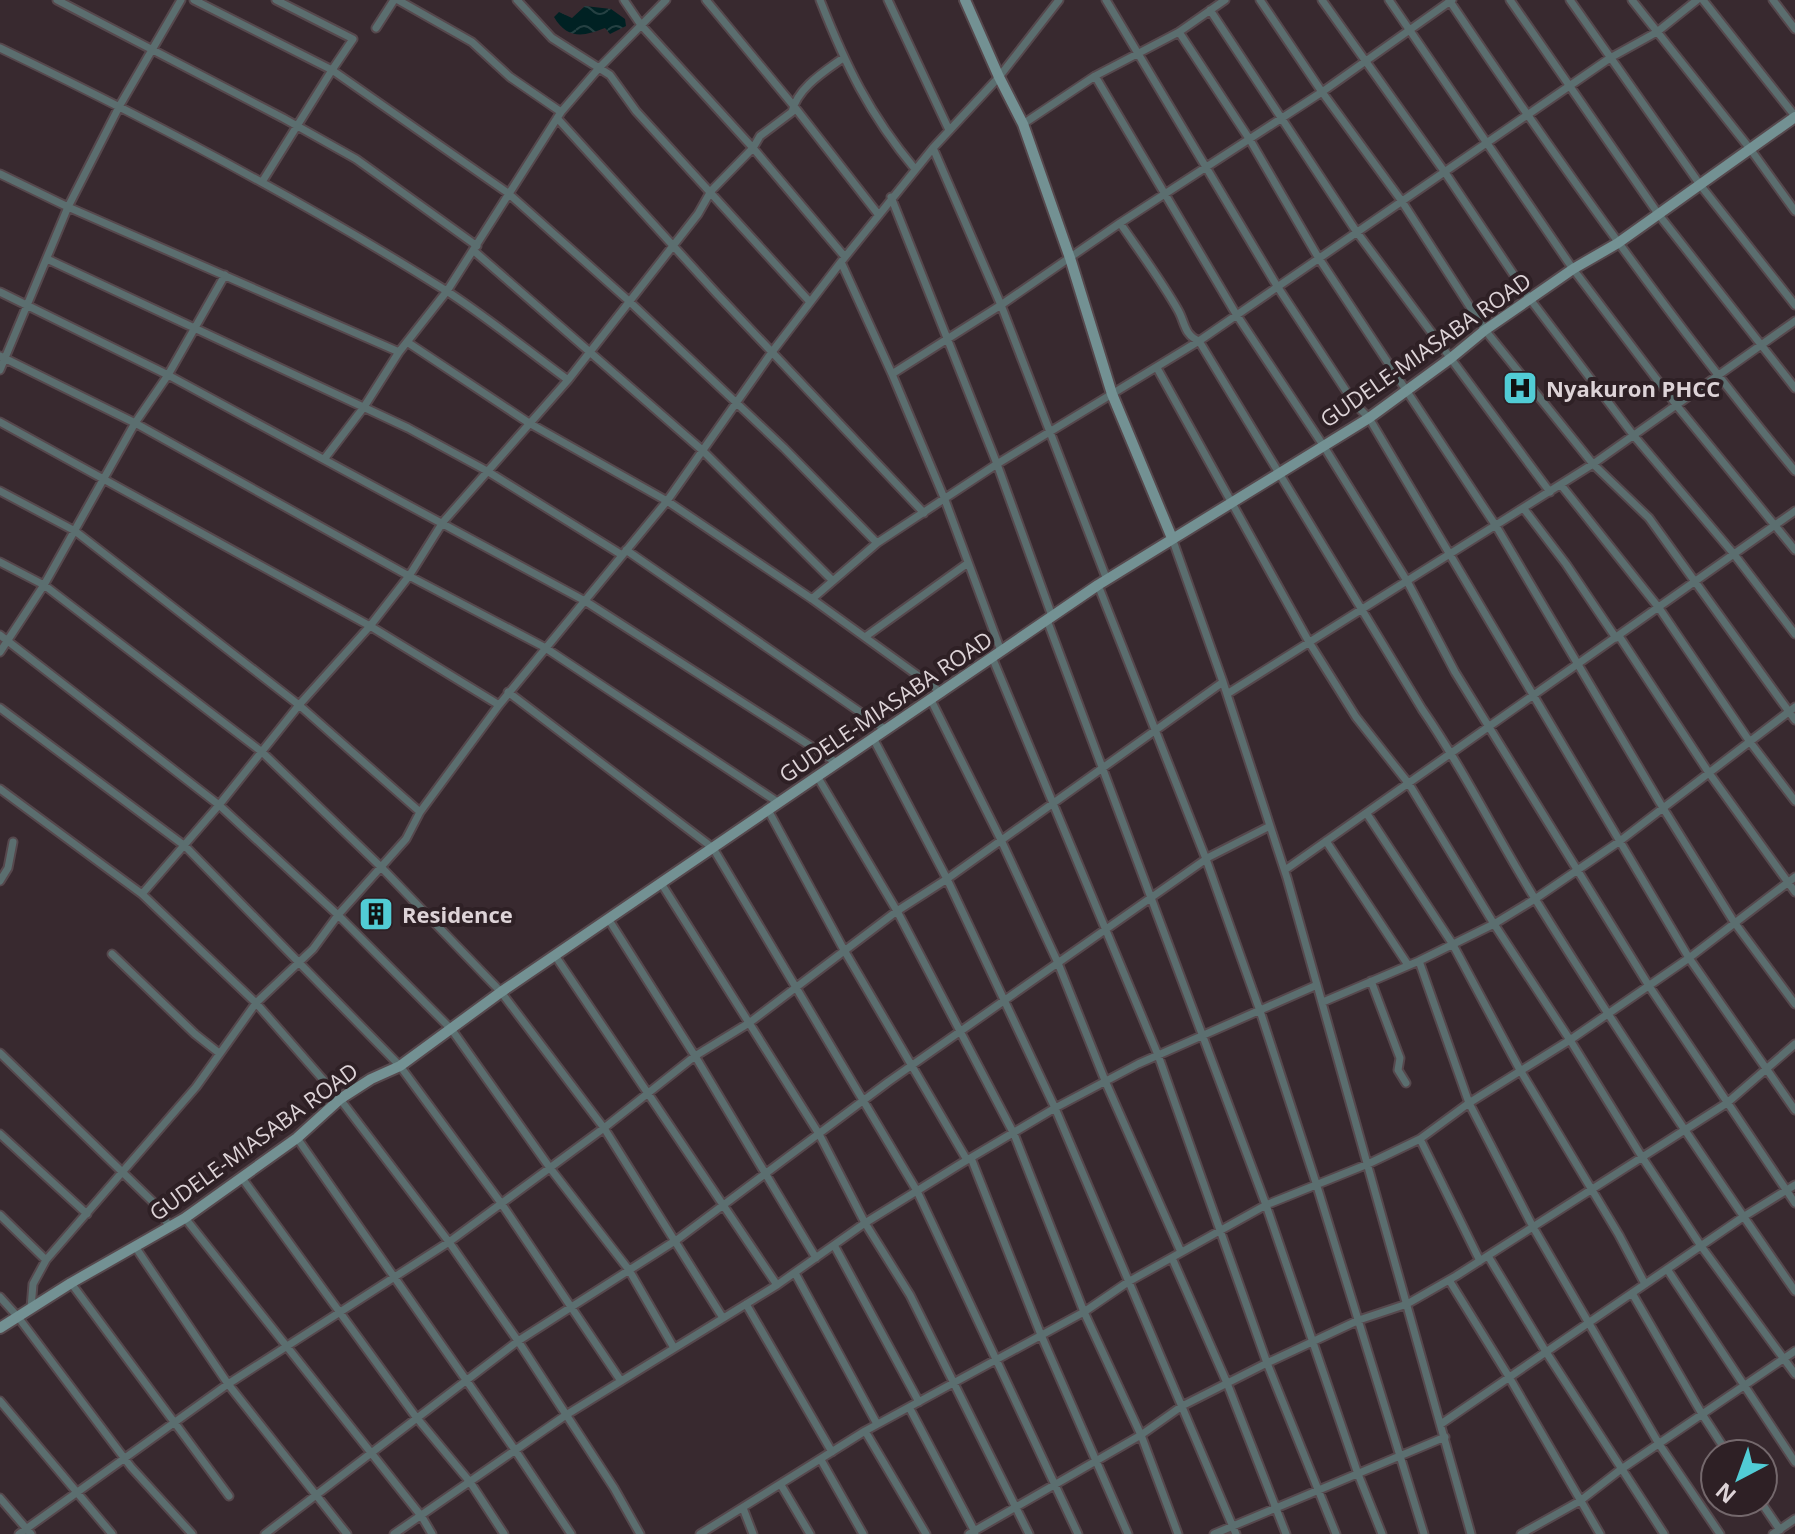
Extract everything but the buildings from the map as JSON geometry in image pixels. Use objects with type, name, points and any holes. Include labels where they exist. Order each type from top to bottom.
[{"type":"street","points":[[57,0],[298,125],[356,159],[475,248],[702,450],[832,580]]},
{"type":"street","points":[[0,370],[2,358],[68,207],[120,105],[181,0]]},
{"type":"street","points":[[194,0],[332,70],[508,193],[630,302],[877,543]]},
{"type":"street","points":[[262,182],[353,39],[276,0]]},
{"type":"street","points":[[376,28],[396,0],[472,42],[559,115],[772,352],[924,513]]},
{"type":"street","points":[[517,0],[552,38],[610,75],[636,111],[810,302]]},
{"type":"street","points":[[624,0],[641,25],[753,148],[843,260],[945,500],[1051,803],[1158,1055],[1267,1363],[1336,1534]]},
{"type":"street","points":[[325,458],[364,407],[399,352],[447,291],[559,115],[599,68],[666,0]]},
{"type":"street","points":[[706,0],[878,214]]},
{"type":"street","points":[[820,0],[843,58],[863,97],[890,139],[915,169]]},
{"type":"street","points":[[888,0],[949,130]]},
{"type":"street","points":[[965,0],[1023,124],[1070,258],[1112,394],[1172,538],[1227,694],[1285,870],[1471,1534]]},
{"type":"street","points":[[31,1308],[33,1284],[46,1260],[196,1087],[256,1003],[300,963],[406,839],[420,812],[508,692],[667,501],[772,352],[891,197],[999,77],[1059,0]]},
{"type":"street","points":[[1106,0],[1277,286],[1354,403],[1369,418],[1689,958],[1795,1110]]},
{"type":"street","points":[[1023,124],[1095,76],[1179,32],[1225,0]]},
{"type":"street","points":[[1260,0],[1401,200],[1485,330],[1593,464],[1649,518],[1792,710],[1795,720]]},
{"type":"street","points":[[1322,0],[1444,171],[1530,299],[1634,436],[1733,553],[1795,634]]},
{"type":"street","points":[[1389,0],[1573,269],[1677,406],[1795,550]]},
{"type":"street","points":[[1510,0],[1659,215],[1795,388]]},
{"type":"street","points":[[1570,0],[1701,186],[1795,305]]},
{"type":"street","points":[[1632,0],[1751,150],[1795,211]]},
{"type":"street","points":[[812,599],[877,543],[1051,430],[1199,341],[1610,58],[1657,32],[1697,0]]},
{"type":"street","points":[[1703,0],[1795,117]]},
{"type":"street","points":[[1773,0],[1795,29]]},
{"type":"street","points":[[892,374],[1207,169],[1411,31],[1450,1],[1618,243],[1717,376],[1795,471]]},
{"type":"street","points":[[1210,10],[1356,231],[1550,492]]},
{"type":"street","points":[[1179,32],[1250,140],[1318,257],[1496,526],[1734,922],[1795,1004]]},
{"type":"street","points":[[0,48],[120,105],[262,182],[447,291],[568,380]]},
{"type":"street","points":[[142,894],[185,846],[299,705],[370,626],[409,576],[443,522],[568,380],[698,214],[711,191],[753,148],[760,136],[792,112],[793,105],[815,79],[843,58]]},
{"type":"street","points":[[1095,76],[1236,314],[1323,445],[1407,581],[1455,672],[1649,986],[1795,1203]]},
{"type":"street","name":"GUDELE-MIASABA ROAD","points":[[0,1328],[185,1218],[297,1138],[340,1099],[371,1079],[400,1066],[501,992],[1102,582],[1369,418],[1485,330],[1659,215],[1795,117]]},
{"type":"street","points":[[933,148],[1051,430],[1155,730],[1206,859],[1260,1011],[1424,1534]]},
{"type":"street","points":[[0,174],[68,207],[399,352]]},
{"type":"street","points":[[891,197],[997,464],[1049,618],[1266,1205],[1311,1342],[1382,1534]]},
{"type":"street","points":[[1120,223],[1180,312],[1186,330],[1199,341],[1280,472],[1361,610],[1452,753],[1535,899],[1683,1131],[1795,1291]]},
{"type":"street","points":[[47,259],[364,407],[487,471],[624,552],[886,730]]},
{"type":"street","points":[[0,652],[4,637],[44,585],[135,423],[168,375],[225,275]]},
{"type":"street","points":[[0,292],[168,375],[585,601],[837,763]]},
{"type":"street","points":[[1227,694],[1593,464],[1795,321]]},
{"type":"street","points":[[407,342],[529,423],[667,501],[812,599],[942,693]]},
{"type":"street","points":[[2,358],[135,423],[409,576],[544,647],[779,803]]},
{"type":"street","points":[[1157,368],[1309,642],[1356,717],[1409,784],[1494,924],[1701,1246],[1795,1374]]},
{"type":"street","points":[[0,422],[370,626],[499,705]]},
{"type":"street","points":[[1561,485],[1659,608],[1750,742],[1795,801]]},
{"type":"street","points":[[0,491],[75,531],[299,705],[420,812]]},
{"type":"street","points":[[1524,509],[1618,637],[1709,773],[1792,880],[1795,892]]},
{"type":"street","points":[[1285,870],[1795,511]]},
{"type":"street","points":[[0,562],[44,585],[262,752],[381,867],[501,992],[604,1128],[723,1318]]},
{"type":"street","points":[[865,637],[968,563]]},
{"type":"street","points":[[4,637],[219,805],[338,915],[452,1030],[550,1168],[629,1270],[674,1348]]},
{"type":"street","points":[[0,1498],[26,1532],[75,1492],[228,1384],[449,1242],[604,1128],[695,1056],[749,1023],[897,911],[947,879],[1223,682]]},
{"type":"street","points":[[508,692],[713,848],[917,1191],[1078,1534]]},
{"type":"street","points":[[931,700],[1058,963],[1106,1083],[1181,1252]]},
{"type":"street","points":[[0,708],[185,846],[400,1066],[501,1203],[621,1381]]},
{"type":"street","points":[[1323,1002],[1419,961],[1494,924],[1535,899],[1620,841],[1792,710]]},
{"type":"street","points":[[873,738],[947,879],[1055,1108],[1234,1530]]},
{"type":"street","points":[[817,776],[897,911],[1014,1134],[1084,1312],[1141,1435],[1178,1534]]},
{"type":"street","points":[[0,789],[142,894],[256,1003],[340,1099],[449,1242],[518,1341],[640,1534]]},
{"type":"street","points":[[768,810],[844,950],[969,1159],[1041,1335],[1128,1534]]},
{"type":"street","points":[[1367,814],[1452,943],[1520,1070],[1645,1284]]},
{"type":"street","points":[[265,1534],[518,1341],[675,1241],[911,1066],[1206,859],[1270,826]]},
{"type":"street","points":[[1326,841],[1408,965]]},
{"type":"street","points":[[0,881],[8,868],[13,842]]},
{"type":"street","points":[[700,1534],[877,1424],[1084,1312],[1128,1282],[1266,1205],[1368,1164],[1420,1139],[1469,1103],[1609,1014],[1792,880]]},
{"type":"street","points":[[661,883],[819,1134],[865,1223],[910,1295],[1029,1534]]},
{"type":"street","points":[[609,920],[816,1258]]},
{"type":"street","points":[[112,954],[219,1053]]},
{"type":"street","points":[[556,957],[777,1285]]},
{"type":"street","points":[[1419,961],[1469,1103],[1533,1227],[1659,1444],[1720,1534]]},
{"type":"street","points":[[1371,981],[1400,1058],[1398,1070],[1406,1083]]},
{"type":"street","points":[[394,1534],[566,1415],[777,1285],[865,1223],[969,1159],[1055,1108],[1158,1055],[1317,985]]},
{"type":"street","points":[[909,1407],[973,1533],[1141,1435],[1182,1406],[1359,1320],[1407,1304],[1449,1280],[1727,1103],[1795,1044]]},
{"type":"street","points":[[0,1053],[124,1173],[159,1210],[170,1227]]},
{"type":"street","points":[[0,1135],[87,1214]]},
{"type":"street","points":[[297,1138],[571,1534]]},
{"type":"street","points":[[1420,1139],[1480,1261]]},
{"type":"street","points":[[242,1178],[416,1417],[470,1482],[504,1534]]},
{"type":"street","points":[[1441,1424],[1743,1217],[1795,1185]]},
{"type":"street","points":[[0,1215],[46,1260]]},
{"type":"street","points":[[185,1218],[422,1517],[432,1534]]},
{"type":"street","points":[[834,1245],[919,1402]]},
{"type":"street","points":[[136,1248],[228,1384],[347,1534]]},
{"type":"street","points":[[1488,1256],[1620,1470],[1664,1534]]},
{"type":"street","points":[[1172,1258],[1227,1383],[1286,1534]]},
{"type":"street","points":[[1667,1269],[1795,1462]]},
{"type":"street","points":[[795,1273],[877,1424]]},
{"type":"street","points":[[1449,1280],[1600,1534]]},
{"type":"street","points":[[71,1283],[229,1496]]},
{"type":"street","points":[[1632,1293],[1718,1438]]},
{"type":"street","points":[[0,1297],[124,1458],[192,1534]]},
{"type":"street","points":[[746,1304],[832,1452]]},
{"type":"street","points":[[1521,1534],[1532,1531],[1580,1501],[1620,1470],[1795,1351]]},
{"type":"street","points":[[0,1401],[112,1534]]},
{"type":"street","points":[[865,1431],[926,1534]]},
{"type":"street","points":[[1214,1534],[1234,1530],[1274,1508],[1445,1437]]},
{"type":"street","points":[[821,1460],[863,1534]]},
{"type":"street","points":[[781,1485],[810,1534]]},
{"type":"street","points":[[743,1508],[753,1534]]},
{"type":"street","points":[[1776,1532],[1795,1519]]},
{"type":"water","points":[[585,6],[611,9],[625,19],[626,26],[610,34],[605,28],[576,34],[564,29],[554,17],[559,12],[572,18]]},
{"type":"place","name":"Nyakuron PHCC","points":[[1520,388]]},
{"type":"place","name":"Residence","points":[[376,914]]}]
